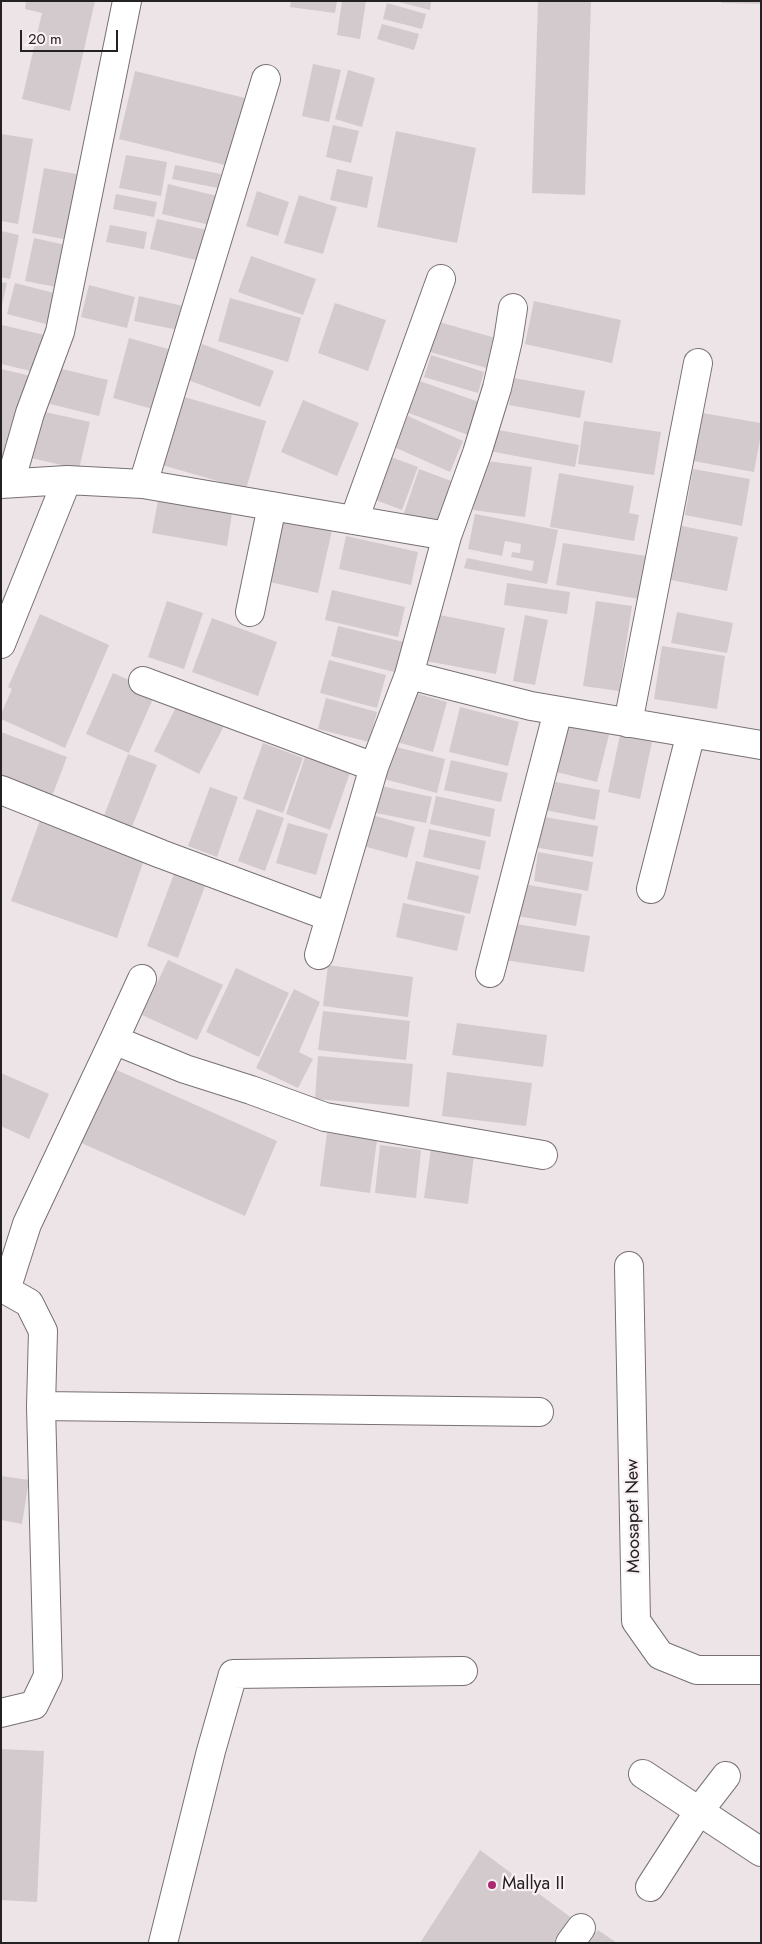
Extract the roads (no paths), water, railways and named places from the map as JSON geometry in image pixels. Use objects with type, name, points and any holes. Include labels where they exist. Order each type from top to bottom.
[{"type":"street","points":[[127,1],[60,332],[5,483],[68,480],[143,484],[447,536]]},
{"type":"street","points":[[143,484],[266,79]]},
{"type":"street","points":[[354,520],[441,279]]},
{"type":"street","points":[[318,955],[374,767],[409,675],[447,536],[478,453],[497,388],[513,308]]},
{"type":"street","points":[[628,723],[698,362]]},
{"type":"street","points":[[1,644],[68,480]]},
{"type":"street","points":[[250,612],[272,506]]},
{"type":"street","points":[[409,675],[558,711],[761,744]]},
{"type":"street","points":[[143,681],[374,767]]},
{"type":"street","points":[[490,974],[558,711]]},
{"type":"street","points":[[651,889],[691,733]]},
{"type":"street","points":[[1,790],[160,854],[330,917]]},
{"type":"street","points":[[1,1713],[34,1705],[48,1676],[41,1406],[44,1359],[43,1331],[29,1303],[3,1289],[27,1224],[142,979]]},
{"type":"street","points":[[114,1040],[185,1069],[251,1090],[325,1118],[542,1155]]},
{"type":"street","name":"Moosapet New","points":[[630,1266],[636,1621],[660,1655],[697,1670],[761,1670]]},
{"type":"street","points":[[41,1406],[539,1412]]},
{"type":"street","points":[[163,1943],[211,1751],[233,1674],[463,1671]]},
{"type":"street","points":[[643,1774],[761,1852]]},
{"type":"street","points":[[650,1887],[698,1811],[726,1776]]},
{"type":"place","name":"Mallya II","points":[[492,1885]]}]
